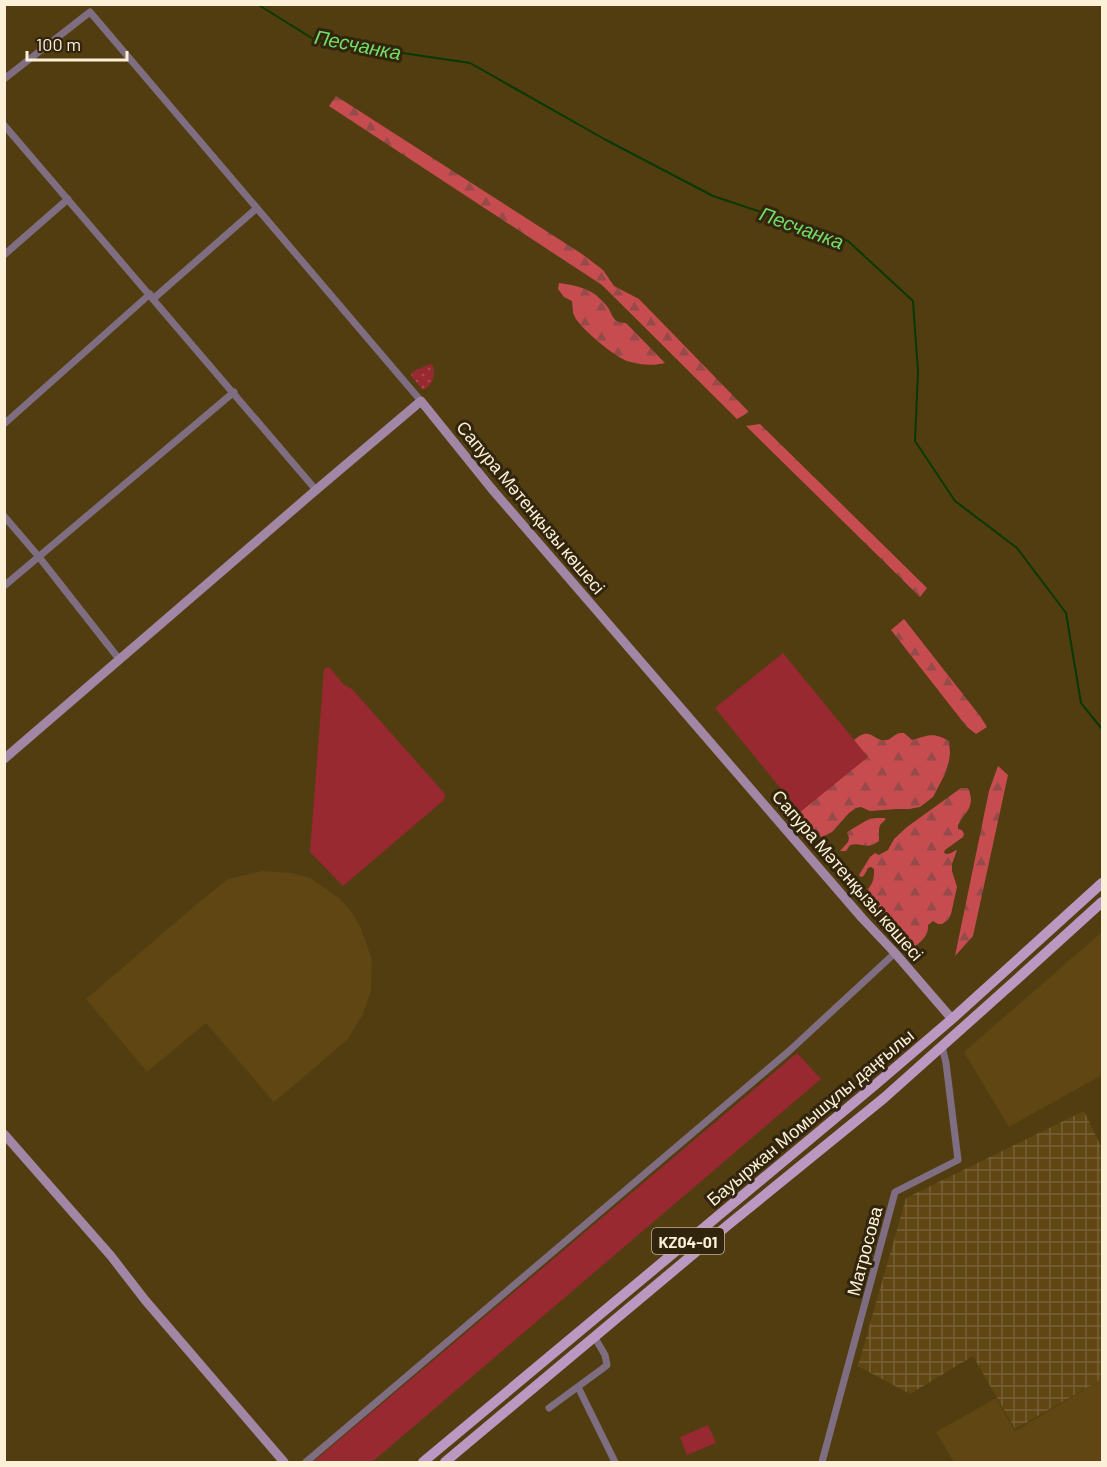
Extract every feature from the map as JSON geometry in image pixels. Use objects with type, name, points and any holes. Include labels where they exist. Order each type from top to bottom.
[{"type":"main road","name":"Бауыржан Момышұлы даңғылы","points":[[423,1462],[875,1085],[1102,883]]},
{"type":"main road","name":"Бауыржан Момышұлы даңғылы","points":[[445,1462],[728,1225],[884,1098],[1102,902]]},
{"type":"main road","points":[[952,1018],[962,1029]]},
{"type":"main road","points":[[875,1085],[884,1098]]},
{"type":"main road","points":[[492,1405],[501,1416]]},
{"type":"street","name":"Сапура Мәтенқызы көшесі","points":[[4,79],[90,12],[421,401],[491,488],[952,1018]]},
{"type":"street","points":[[4,125],[316,490]]},
{"type":"street","points":[[4,255],[68,199]]},
{"type":"street","points":[[4,424],[257,208]]},
{"type":"street","points":[[4,586],[234,392]]},
{"type":"street","points":[[4,759],[421,401]]},
{"type":"street","points":[[4,516],[119,658]]},
{"type":"street","points":[[306,1462],[788,1052],[895,953]]},
{"type":"street","name":"Матросова","points":[[822,1462],[895,1192],[958,1160],[942,1046]]},
{"type":"street","points":[[4,1134],[111,1256],[145,1300],[284,1462]]},
{"type":"street","points":[[549,1408],[607,1365],[605,1355],[595,1338]]},
{"type":"street","points":[[578,1387],[615,1462]]},
{"type":"shaded area","points":[[431,364],[434,370],[433,380],[423,390],[411,374]]},
{"type":"shaded area","points":[[783,653],[868,757],[800,812],[715,708]]},
{"type":"shaded area","points":[[329,667],[344,685],[352,689],[445,794],[444,800],[343,886],[310,852],[324,669]]},
{"type":"shaded area","points":[[263,871],[292,873],[310,878],[339,898],[353,914],[372,960],[371,991],[363,1014],[347,1040],[274,1102],[206,1023],[147,1072],[86,999],[228,879]]},
{"type":"shaded area","points":[[1102,932],[1102,1075],[1009,1127],[964,1052]]},
{"type":"shaded area","points":[[797,1053],[821,1079],[372,1462],[313,1462]]},
{"type":"shaded area","points":[[1084,1111],[1102,1149],[1102,1379],[1015,1429],[973,1356],[910,1394],[858,1366],[906,1198]]},
{"type":"shaded area","points":[[1102,1379],[1102,1462],[954,1462],[936,1432],[996,1398],[1015,1431]]},
{"type":"shaded area","points":[[708,1425],[716,1443],[687,1455],[680,1437]]},
{"type":"green space","points":[[336,96],[582,254],[603,270],[614,286],[639,299],[749,412],[737,419],[602,285],[329,106]]},
{"type":"green space","points":[[559,283],[583,288],[596,295],[608,307],[615,319],[626,323],[665,363],[651,365],[632,362],[622,359],[606,348],[577,320],[573,313],[572,301],[564,297],[558,289]]},
{"type":"green space","points":[[760,424],[927,588],[920,597],[746,426]]},
{"type":"green space","points":[[904,619],[987,727],[976,734],[967,727],[891,630]]},
{"type":"green space","points":[[904,733],[912,740],[931,735],[949,741],[949,761],[933,797],[920,807],[909,809],[870,811],[861,807],[856,808],[832,832],[822,837],[807,828],[800,812],[867,757],[854,740],[868,734],[887,740]]},
{"type":"green space","points":[[998,766],[1008,775],[973,936],[955,956],[989,791]]},
{"type":"green space","points":[[961,788],[968,788],[971,799],[969,808],[958,825],[958,829],[964,834],[944,853],[948,854],[957,850],[952,864],[957,887],[951,914],[942,924],[933,921],[928,925],[925,936],[910,950],[877,914],[865,896],[873,881],[874,869],[868,868],[864,876],[859,875],[870,857],[875,853],[879,855],[888,850],[894,839],[907,827]]},
{"type":"green space","points":[[869,819],[886,819],[880,825],[879,841],[867,846],[850,845],[846,851],[840,851],[848,842],[847,832]]},
{"type":"waterway","name":"Песчанка","points":[[257,4],[315,40],[470,63],[606,140],[713,196],[848,241],[913,301],[918,372],[915,441],[955,501],[1017,548],[1066,613],[1081,703],[1102,729]]}]
